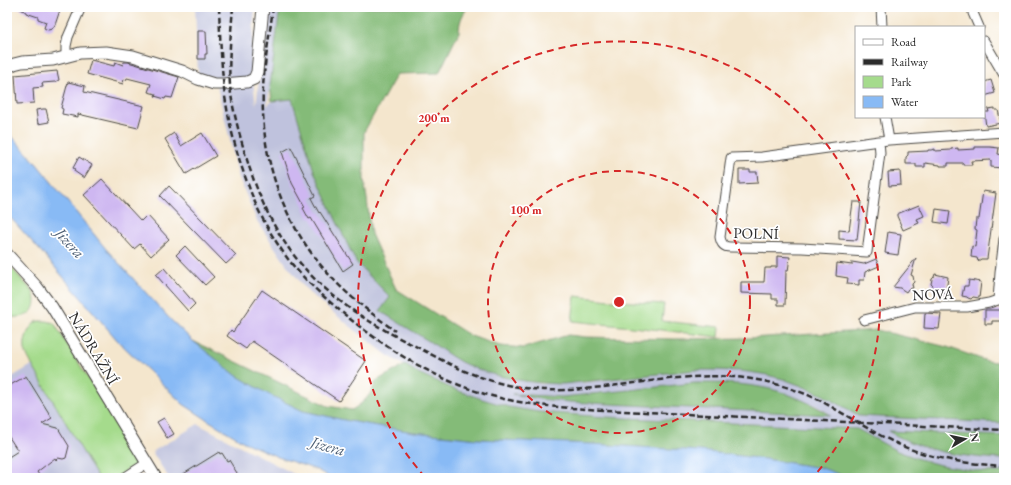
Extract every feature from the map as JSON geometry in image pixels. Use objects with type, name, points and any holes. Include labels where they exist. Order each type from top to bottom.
[{"type":"street","points":[[66,57],[68,37],[81,7]]},
{"type":"street","points":[[7,68],[22,62],[53,60],[80,53],[106,52],[127,54],[182,71],[198,79],[214,84],[247,82],[254,79],[257,72],[263,7]]},
{"type":"street","points":[[881,7],[882,26]]},
{"type":"street","points":[[974,7],[973,13],[979,26]]},
{"type":"street","points":[[985,43],[1004,75]]},
{"type":"street","points":[[885,118],[889,140]]},
{"type":"street","name":"POLNÍ","points":[[879,141],[880,153],[867,252],[802,248],[726,247],[721,242],[720,237],[731,158],[762,157],[879,141],[889,140],[1004,132]]},
{"type":"street","points":[[1001,300],[1000,273],[1004,239]]},
{"type":"street","name":"NÁDRAŽNÍ","points":[[7,254],[37,287],[52,308],[156,478]]},
{"type":"street","name":"NOVÁ","points":[[864,320],[914,307],[967,307],[1001,300]]},
{"type":"street","points":[[124,478],[147,464]]},
{"type":"shaded area","points":[[195,7],[255,7],[251,64],[256,105],[268,7],[280,7],[267,106],[272,101],[292,99],[314,171],[356,262],[390,297],[461,362],[502,377],[542,384],[581,383],[695,370],[741,371],[763,374],[783,379],[823,395],[860,416],[1004,423],[1004,436],[889,431],[923,447],[943,452],[1004,459],[1004,472],[984,472],[964,469],[940,465],[919,459],[898,451],[856,429],[605,417],[538,412],[509,407],[482,399],[453,389],[416,372],[387,355],[308,292],[286,264],[257,221],[239,178],[215,78],[198,74]],"holes":[[[695,383],[718,383],[761,387],[797,398],[817,406],[830,414],[570,402],[540,399],[515,394],[563,397]]]},
{"type":"shaded area","points":[[32,365],[98,478],[7,478],[7,380]]},
{"type":"shaded area","points":[[198,424],[302,478],[169,478],[152,452]]},
{"type":"green space","points":[[280,7],[468,7],[461,19],[459,32],[439,73],[397,74],[364,132],[364,179],[371,234],[396,289],[471,336],[500,346],[524,348],[568,335],[586,337],[674,339],[750,338],[877,330],[947,347],[987,361],[1004,363],[1004,423],[860,416],[823,395],[802,386],[763,374],[741,371],[695,370],[563,384],[511,379],[486,372],[461,362],[380,311],[390,297],[356,262],[314,171],[292,99],[272,101],[270,86]]},
{"type":"green space","points":[[7,263],[34,295],[35,303],[33,309],[31,312],[22,317],[7,317]]},
{"type":"green space","points":[[575,296],[664,304],[662,321],[720,327],[719,337],[572,321]]},
{"type":"green space","points":[[38,321],[54,323],[136,455],[136,464],[115,478],[98,478],[27,356],[25,350],[26,337],[29,329]]},
{"type":"green space","points":[[193,341],[328,406],[352,410],[367,398],[376,381],[405,365],[416,372],[453,389],[509,407],[538,412],[605,417],[857,429],[897,451],[919,459],[940,465],[964,469],[984,472],[1004,472],[1004,478],[849,478],[822,468],[700,451],[478,439],[413,432],[303,411],[268,394],[237,376]]},
{"type":"green space","points":[[695,383],[736,384],[779,391],[831,415],[570,402],[512,394],[563,397]]},
{"type":"green space","points":[[888,431],[1004,436],[1004,459],[959,455],[930,449]]},
{"type":"water","name":"Jizera","points":[[7,131],[36,163],[106,249],[170,319],[193,341],[237,376],[268,394],[303,411],[413,432],[478,439],[700,451],[822,468],[849,478],[331,478],[317,470],[278,457],[244,442],[183,404],[118,341],[7,214]]},
{"type":"building","points":[[17,7],[61,7],[55,25],[52,29],[48,30],[44,28],[46,22]]},
{"type":"building","points":[[198,31],[206,31],[207,54],[205,54],[205,59],[198,59]]},
{"type":"building","points":[[91,60],[114,66],[115,62],[123,65],[124,62],[128,62],[179,77],[172,98],[166,97],[165,99],[148,92],[151,84],[127,78],[126,80],[124,79],[123,84],[87,74]]},
{"type":"building","points":[[57,71],[59,80],[55,82],[42,83],[43,87],[33,88],[34,103],[17,104],[15,75]]},
{"type":"building","points":[[991,80],[995,93],[985,96],[985,82]]},
{"type":"building","points":[[68,82],[85,86],[84,92],[144,106],[138,128],[78,114],[78,117],[62,114],[63,109],[61,108]]},
{"type":"building","points":[[995,108],[995,110],[998,110],[1001,123],[986,126],[985,112],[989,112],[988,109]]},
{"type":"building","points":[[46,109],[49,122],[38,124],[36,110]]},
{"type":"building","points":[[174,133],[181,146],[202,133],[216,156],[186,174],[165,139]]},
{"type":"building","points":[[291,147],[315,196],[311,198],[319,213],[320,212],[353,264],[343,271],[311,218],[309,219],[303,208],[305,207],[292,183],[282,152]]},
{"type":"building","points":[[975,147],[999,148],[998,154],[1003,155],[1002,168],[991,167],[991,160],[971,161],[972,165],[963,165],[963,163],[948,163],[948,166],[940,166],[925,163],[925,167],[916,167],[916,164],[906,164],[908,152],[928,151],[935,149],[935,151],[958,148],[958,150],[975,149]]},
{"type":"building","points":[[79,157],[92,165],[84,178],[74,171],[75,169],[73,168]]},
{"type":"building","points":[[739,170],[750,170],[750,172],[757,172],[758,183],[739,184]]},
{"type":"building","points":[[900,171],[901,185],[889,186],[888,172]]},
{"type":"building","points":[[102,179],[141,221],[147,215],[169,239],[151,256],[140,244],[134,249],[84,195]]},
{"type":"building","points":[[169,186],[236,255],[226,264],[160,196]]},
{"type":"building","points":[[983,191],[996,193],[987,259],[981,259],[978,261],[977,258],[971,257],[972,246],[975,247],[977,230],[975,229],[976,219],[979,219]]},
{"type":"building","points":[[853,202],[861,202],[857,240],[839,239],[839,230],[849,231]]},
{"type":"building","points":[[919,205],[924,216],[917,219],[919,223],[903,230],[897,214]]},
{"type":"building","points":[[936,209],[950,211],[948,224],[934,222]]},
{"type":"building","points":[[888,232],[901,234],[898,255],[885,253]]},
{"type":"building","points":[[185,246],[214,277],[205,285],[176,255]]},
{"type":"building","points":[[777,256],[790,257],[788,271],[786,271],[785,305],[778,305],[778,299],[772,299],[772,294],[741,293],[741,282],[764,282],[765,268],[777,267]]},
{"type":"building","points":[[916,258],[911,275],[913,276],[914,282],[912,284],[913,288],[908,289],[906,292],[900,288],[893,287]]},
{"type":"building","points":[[876,259],[879,266],[865,272],[864,280],[859,280],[859,285],[847,284],[848,278],[836,276],[837,263],[852,265],[852,262],[864,264]]},
{"type":"building","points":[[164,268],[195,304],[188,311],[156,275]]},
{"type":"building","points":[[935,274],[948,277],[946,293],[933,291],[933,286],[931,284]]},
{"type":"building","points":[[969,280],[981,282],[979,298],[973,297],[971,299],[962,296],[964,286],[968,286]]},
{"type":"building","points":[[262,290],[366,361],[339,401],[252,341],[246,349],[227,336],[231,330],[233,332]]},
{"type":"building","points":[[985,310],[1001,310],[1001,321],[992,321],[992,324],[985,324]]},
{"type":"building","points":[[925,313],[941,314],[939,329],[924,328]]},
{"type":"building","points":[[26,376],[52,418],[42,424],[58,428],[69,446],[66,458],[58,458],[56,460],[55,458],[37,472],[41,478],[7,478],[7,458],[18,451],[7,434],[7,387]]},
{"type":"building","points":[[164,418],[174,434],[167,438],[157,422]]},
{"type":"building","points":[[219,452],[220,454],[222,453],[227,461],[229,460],[240,478],[177,478]]},
{"type":"railway","points":[[219,7],[223,79],[231,126],[245,175],[253,197],[266,224],[288,259],[314,288],[344,314],[378,340],[414,363],[472,390],[520,402],[548,406],[1004,430]]},
{"type":"railway","points":[[233,7],[229,66],[232,101],[237,126],[250,170],[266,209],[286,244],[298,261],[312,276],[349,308],[395,336],[461,369],[510,386],[560,390],[703,376],[723,376],[763,381],[792,389],[814,398],[831,406],[878,434],[911,449],[950,460],[1004,466]]},
{"type":"railway","points":[[273,7],[264,73],[263,112],[269,159],[283,203],[293,224],[319,263],[349,295],[395,331]]}]
